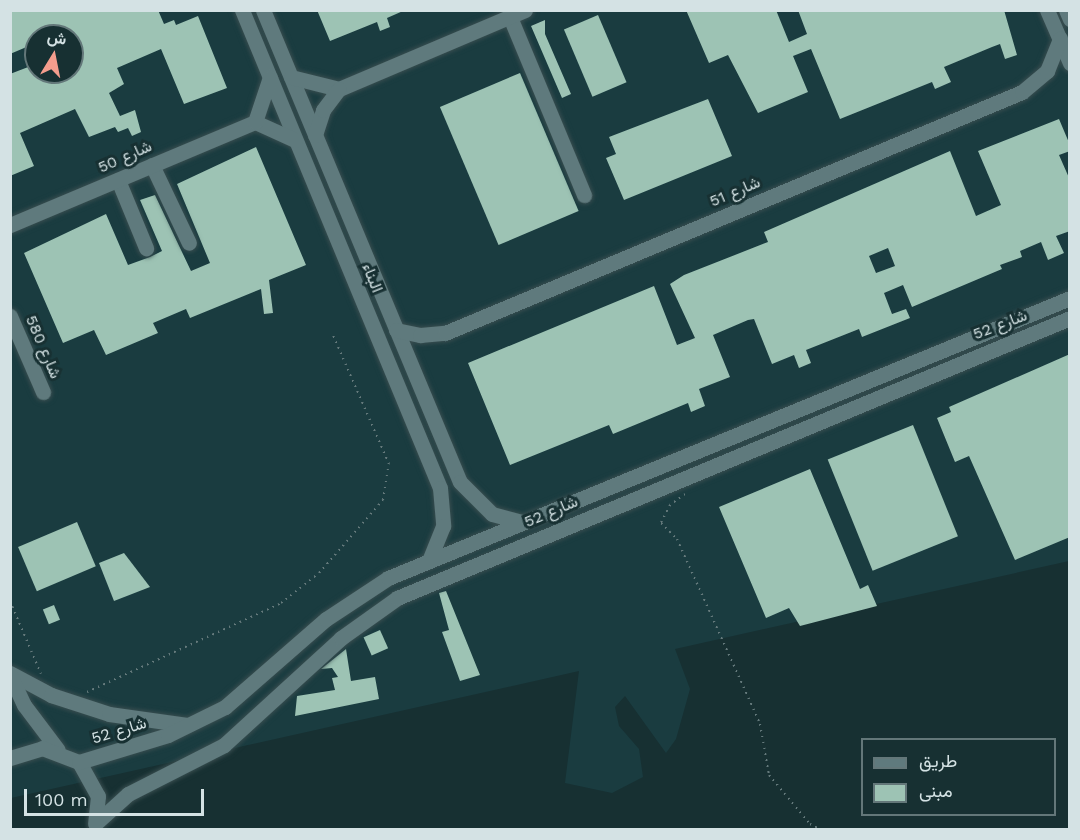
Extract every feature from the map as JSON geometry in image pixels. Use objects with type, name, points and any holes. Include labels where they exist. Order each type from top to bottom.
[{"type":"street","name":"البناء","points":[[242,10],[440,488],[443,525],[429,561]]},
{"type":"street","name":"البناء","points":[[263,10],[396,330],[468,495],[492,514],[522,522]]},
{"type":"street","points":[[315,135],[323,110],[339,88],[525,10]]},
{"type":"street","points":[[1047,10],[1070,63]]},
{"type":"street","points":[[1066,10],[1070,19]]},
{"type":"street","points":[[510,17],[584,195]]},
{"type":"street","name":"شارع 51","points":[[396,330],[420,336],[445,333],[1022,92],[1047,71],[1060,39]]},
{"type":"street","points":[[270,77],[255,122],[296,141]]},
{"type":"street","points":[[291,77],[339,88]]},
{"type":"street","name":"شارع 50","points":[[10,225],[255,122]]},
{"type":"street","points":[[152,165],[189,243]]},
{"type":"street","points":[[118,180],[146,248]]},
{"type":"street","name":"شارع 52","points":[[79,762],[187,725],[251,690],[356,597],[429,561],[1070,298]]},
{"type":"street","name":"شارع 580","points":[[10,316],[43,393]]},
{"type":"street","name":"شارع 52","points":[[95,826],[128,794],[224,745],[341,638],[397,598],[695,471],[1070,318]]},
{"type":"street","points":[[10,674],[24,705],[58,750],[79,762],[98,796],[95,826]]},
{"type":"street","points":[[10,674],[51,695],[109,714],[187,725]]},
{"type":"street","points":[[10,758],[26,750],[58,750]]},
{"type":"path","points":[[84,694],[291,596],[320,573],[383,500],[389,464],[333,335]]},
{"type":"path","points":[[695,471],[693,488],[670,505],[662,524],[677,539],[760,724],[770,775],[810,824],[822,830]]},
{"type":"path","points":[[10,601],[44,680]]},
{"type":"shaded area","points":[[10,11],[1069,11],[1069,561],[675,649],[690,689],[676,739],[666,753],[625,696],[615,707],[619,726],[639,749],[643,777],[612,793],[565,783],[579,671],[11,798]]},
{"type":"building","points":[[10,10],[158,10],[164,24],[174,20],[176,25],[198,16],[227,88],[184,104],[161,49],[117,68],[124,84],[109,93],[120,116],[135,110],[141,132],[132,136],[128,128],[118,132],[115,127],[89,137],[75,109],[20,133],[34,166],[10,176],[10,74],[24,69],[24,84],[84,84],[84,24],[24,24],[24,48],[10,54]]},
{"type":"building","points":[[317,10],[403,11],[387,18],[390,27],[380,31],[377,22],[330,41]]},
{"type":"building","points":[[686,10],[776,10],[789,42],[807,34],[798,10],[1004,10],[1017,55],[1005,59],[1000,44],[944,67],[951,82],[935,89],[932,82],[840,119],[811,49],[793,56],[808,92],[758,113],[728,55],[709,63]]},
{"type":"building","points":[[598,15],[627,82],[592,97],[564,29]]},
{"type":"building","points":[[545,20],[545,34],[571,94],[562,98],[531,26]]},
{"type":"building","points":[[520,73],[579,211],[499,245],[440,107]]},
{"type":"building","points":[[708,99],[732,156],[624,200],[606,158],[616,154],[609,137]]},
{"type":"building","points":[[1059,119],[1070,145],[1070,151],[1059,155],[1070,180],[1070,231],[1056,236],[1064,253],[1048,260],[1041,242],[1020,251],[1022,257],[1000,265],[1002,269],[912,307],[903,285],[884,293],[892,314],[906,309],[910,318],[862,337],[859,329],[806,350],[811,363],[799,368],[794,355],[772,364],[754,319],[748,320],[713,335],[730,377],[699,389],[705,406],[691,412],[688,403],[613,434],[609,425],[510,465],[468,363],[654,286],[677,345],[695,338],[670,284],[684,275],[768,242],[764,232],[950,151],[976,216],[1001,205],[978,151]],"holes":[[[888,248],[895,266],[876,273],[869,256]]]},
{"type":"building","points":[[256,147],[306,265],[269,280],[273,313],[264,314],[261,289],[190,318],[186,309],[153,323],[158,333],[106,355],[94,330],[63,343],[24,253],[106,214],[128,265],[150,257],[162,251],[140,200],[155,195],[191,271],[210,263],[177,184]]},
{"type":"building","points":[[1070,354],[1070,537],[1015,560],[969,456],[955,462],[937,418],[951,412],[949,407]]},
{"type":"building","points":[[913,425],[958,536],[873,571],[828,459]]},
{"type":"building","points":[[810,469],[860,589],[868,585],[877,606],[800,626],[789,608],[766,618],[719,507]]},
{"type":"building","points":[[77,522],[96,566],[37,591],[18,547]]},
{"type":"building","points":[[124,553],[150,587],[114,601],[99,563]]},
{"type":"building","points":[[446,591],[480,675],[460,681],[442,632],[449,630],[439,593]]},
{"type":"building","points":[[54,605],[60,620],[49,624],[43,609]]},
{"type":"building","points":[[380,630],[388,648],[372,656],[364,637]]},
{"type":"building","points":[[346,649],[351,681],[375,677],[379,699],[295,716],[297,696],[335,690],[332,678],[338,677],[332,668],[321,669]]}]
